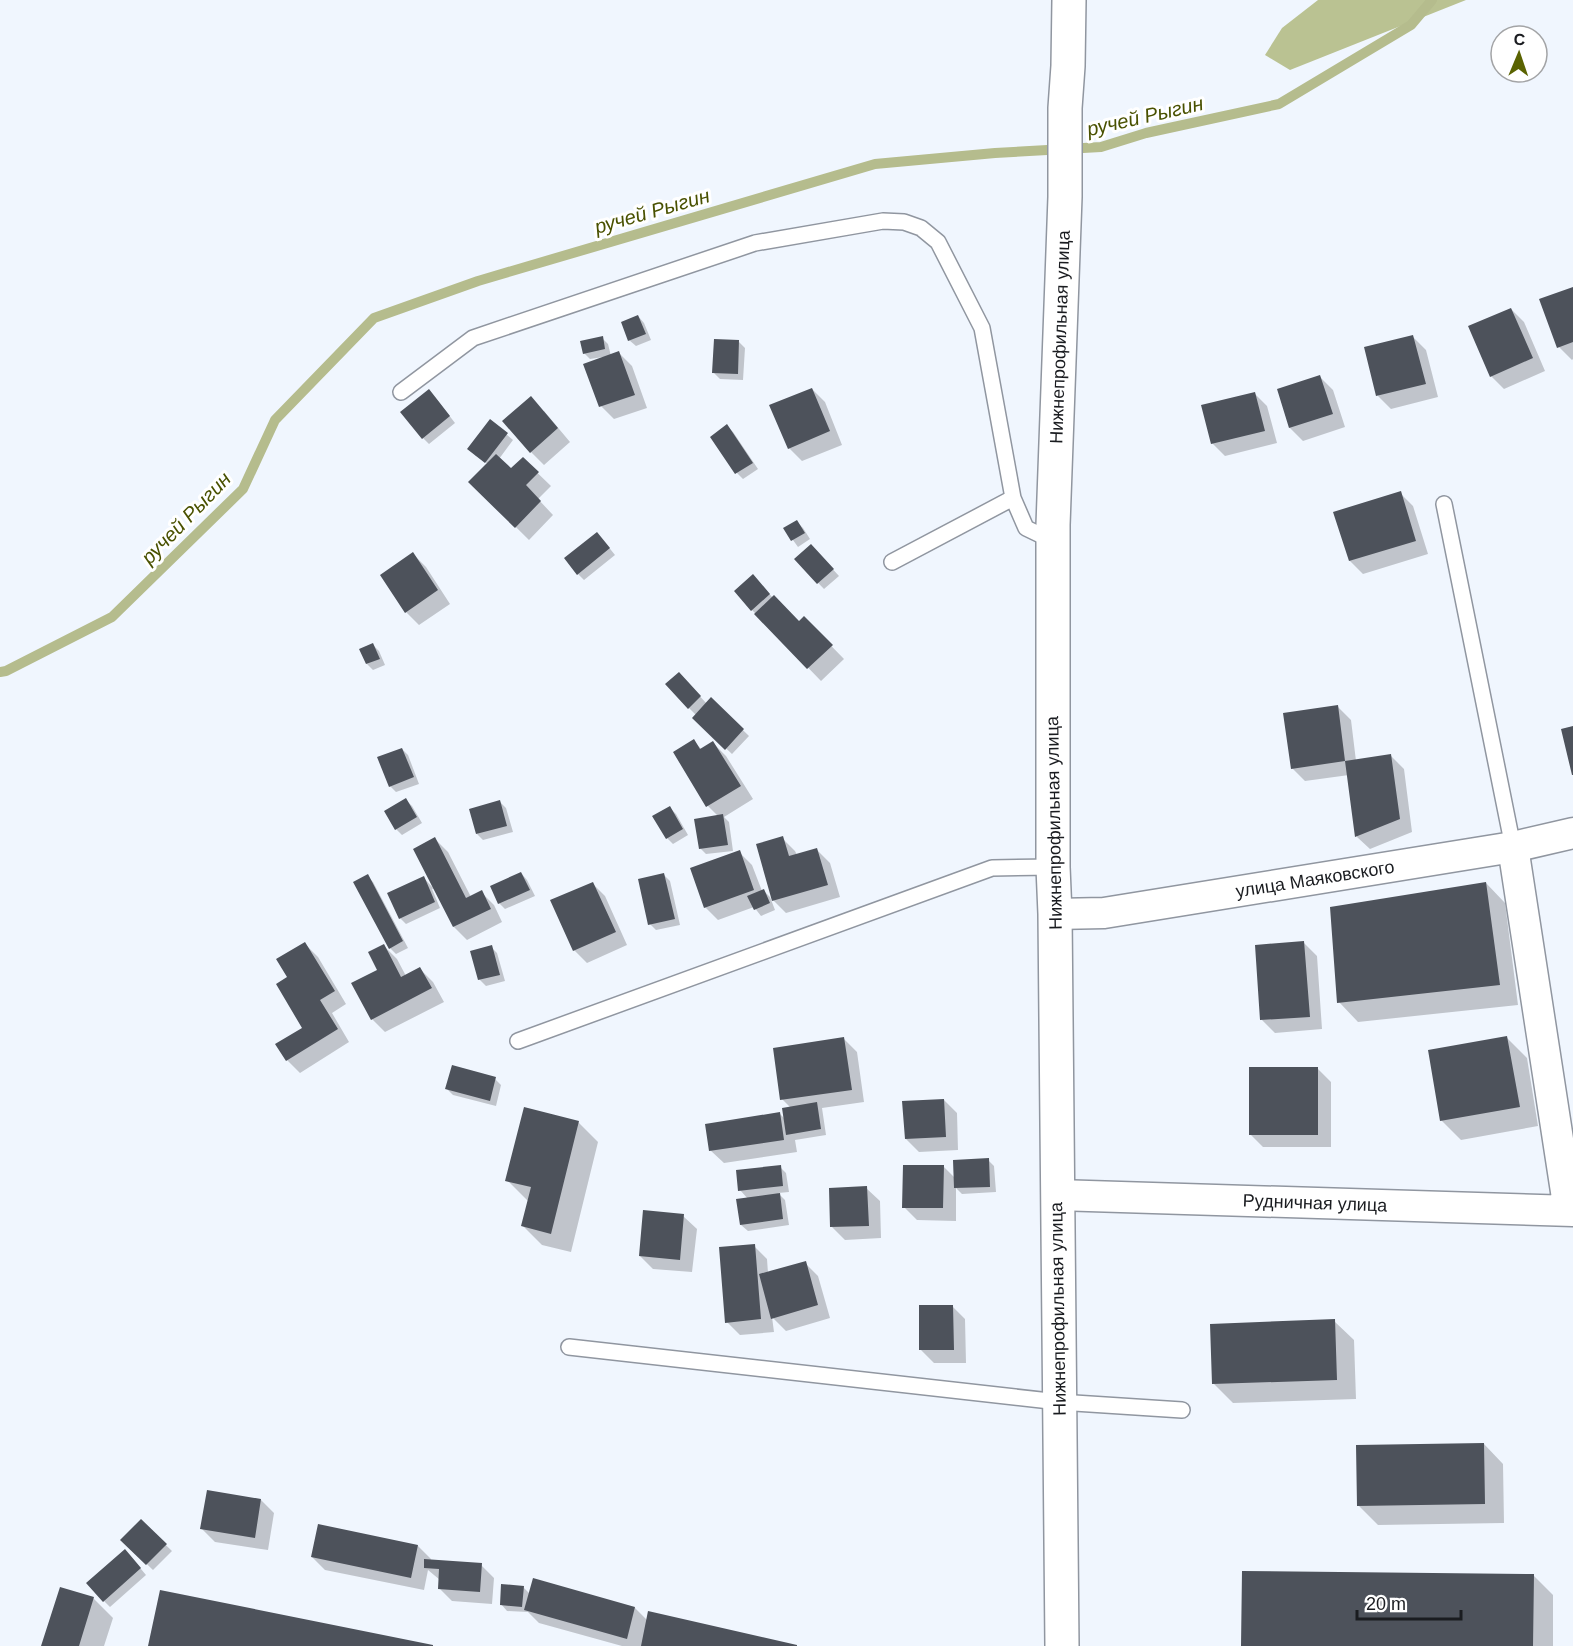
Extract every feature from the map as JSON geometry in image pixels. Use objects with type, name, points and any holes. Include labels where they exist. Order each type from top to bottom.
[{"type":"street","name":"Нижнепрофильная улица","points":[[1062,1646],[1053,867],[1053,541],[1065,197],[1065,108],[1069,0]]},
{"type":"street","name":"улица Маяковского","points":[[1055,915],[1104,913],[1513,848],[1573,833]]},
{"type":"street","points":[[1513,848],[1571,1211]]},
{"type":"street","name":"Рудничная улица","points":[[1057,1195],[1571,1211]]},
{"type":"lane","points":[[400,392],[473,338],[755,243],[883,221],[904,222],[921,228],[938,242],[982,328],[1013,498],[1026,528],[1053,541]]},
{"type":"lane","points":[[892,562],[1013,498]]},
{"type":"lane","points":[[1444,504],[1513,848]]},
{"type":"lane","points":[[518,1041],[992,868],[1053,867]]},
{"type":"lane","points":[[569,1347],[1059,1402],[1182,1410]]},
{"type":"green space","points":[[1318,0],[1466,0],[1290,70],[1265,55],[1282,28]]},
{"type":"building","points":[[1573,287],[1573,342],[1557,348],[1539,299]]},
{"type":"building","points":[[1511,308],[1533,358],[1490,377],[1468,326]]},
{"type":"building","points":[[638,315],[646,334],[628,341],[621,322]]},
{"type":"building","points":[[1413,335],[1426,384],[1376,396],[1364,347]]},
{"type":"building","points":[[603,336],[605,349],[583,354],[580,341]]},
{"type":"building","points":[[714,339],[739,340],[738,374],[712,373]]},
{"type":"building","points":[[619,351],[635,395],[599,407],[583,364]]},
{"type":"building","points":[[1320,375],[1333,414],[1289,428],[1277,389]]},
{"type":"building","points":[[812,388],[830,431],[788,449],[769,405]]},
{"type":"building","points":[[429,389],[450,416],[422,439],[400,412]]},
{"type":"building","points":[[1255,392],[1265,431],[1211,444],[1201,405]]},
{"type":"building","points":[[531,396],[558,428],[530,453],[502,421]]},
{"type":"building","points":[[490,419],[508,433],[485,463],[467,449]]},
{"type":"building","points":[[727,424],[753,463],[735,474],[710,437]]},
{"type":"building","points":[[496,454],[511,468],[523,457],[539,472],[526,485],[541,501],[515,528],[468,482]]},
{"type":"building","points":[[1401,491],[1416,541],[1349,561],[1333,512]]},
{"type":"building","points":[[797,520],[805,533],[791,541],[783,528]]},
{"type":"building","points":[[597,532],[610,548],[577,575],[564,558]]},
{"type":"building","points":[[811,544],[834,569],[817,584],[794,559]]},
{"type":"building","points":[[413,552],[438,590],[405,613],[380,575]]},
{"type":"building","points":[[753,574],[770,594],[751,611],[734,591]]},
{"type":"building","points":[[774,595],[799,621],[804,616],[833,645],[807,669],[754,614]]},
{"type":"building","points":[[373,643],[380,659],[366,664],[359,649]]},
{"type":"building","points":[[679,672],[701,696],[688,709],[665,684]]},
{"type":"building","points":[[711,697],[744,729],[725,750],[692,718]]},
{"type":"building","points":[[1338,705],[1345,761],[1291,769],[1283,713]]},
{"type":"building","points":[[1573,726],[1573,775],[1572,775],[1561,729]]},
{"type":"building","points":[[694,739],[700,749],[713,741],[741,786],[706,807],[673,752]]},
{"type":"building","points":[[402,748],[414,777],[389,787],[377,757]]},
{"type":"building","points":[[1391,754],[1400,819],[1355,837],[1345,761]]},
{"type":"building","points":[[406,798],[417,817],[395,830],[384,811]]},
{"type":"building","points":[[500,800],[507,826],[476,834],[469,809]]},
{"type":"building","points":[[670,806],[683,829],[666,839],[652,816]]},
{"type":"building","points":[[723,814],[728,845],[699,849],[694,819]]},
{"type":"building","points":[[783,836],[789,856],[817,848],[828,885],[772,901],[756,844]]},
{"type":"building","points":[[435,837],[466,898],[482,890],[491,909],[453,927],[413,849]]},
{"type":"building","points":[[740,850],[754,890],[704,908],[690,868]]},
{"type":"building","points":[[521,872],[530,890],[498,904],[490,886]]},
{"type":"building","points":[[664,873],[675,919],[648,925],[638,879]]},
{"type":"building","points":[[368,874],[403,941],[389,949],[353,882]]},
{"type":"building","points":[[424,876],[435,902],[399,919],[387,893]]},
{"type":"building","points":[[593,882],[616,932],[573,951],[550,900]]},
{"type":"building","points":[[1486,882],[1500,985],[1337,1003],[1330,907]]},
{"type":"building","points":[[764,889],[770,903],[754,910],[747,896]]},
{"type":"building","points":[[1304,941],[1310,1017],[1260,1020],[1255,945]]},
{"type":"building","points":[[305,942],[335,991],[320,1000],[338,1029],[286,1061],[275,1044],[302,1028],[276,984],[287,977],[276,959]]},
{"type":"building","points":[[384,944],[401,977],[420,967],[432,988],[371,1020],[351,983],[377,970],[368,952]]},
{"type":"building","points":[[492,945],[500,975],[478,980],[470,951]]},
{"type":"building","points":[[1507,1036],[1520,1107],[1440,1121],[1428,1050]]},
{"type":"building","points":[[844,1037],[852,1090],[780,1100],[773,1048]]},
{"type":"building","points":[[452,1065],[496,1077],[490,1101],[445,1089]]},
{"type":"building","points":[[1249,1067],[1318,1067],[1318,1135],[1249,1135]]},
{"type":"building","points":[[944,1099],[946,1137],[905,1139],[902,1101]]},
{"type":"building","points":[[817,1102],[821,1129],[786,1135],[782,1108]]},
{"type":"building","points":[[524,1107],[579,1121],[551,1234],[521,1226],[531,1187],[505,1181]]},
{"type":"building","points":[[780,1112],[784,1140],[709,1151],[705,1124]]},
{"type":"building","points":[[989,1158],[990,1187],[954,1188],[953,1160]]},
{"type":"building","points":[[781,1165],[783,1186],[738,1191],[736,1170]]},
{"type":"building","points":[[903,1165],[944,1165],[943,1208],[902,1208]]},
{"type":"building","points":[[867,1186],[869,1226],[830,1227],[829,1188]]},
{"type":"building","points":[[780,1193],[783,1219],[740,1225],[736,1199]]},
{"type":"building","points":[[643,1210],[684,1214],[680,1260],[639,1256]]},
{"type":"building","points":[[755,1244],[761,1319],[725,1323],[719,1247]]},
{"type":"building","points":[[806,1261],[818,1305],[771,1319],[759,1274]]},
{"type":"building","points":[[919,1305],[953,1305],[954,1350],[919,1350]]},
{"type":"building","points":[[1335,1319],[1337,1380],[1212,1384],[1210,1324]]},
{"type":"building","points":[[1484,1443],[1485,1504],[1357,1506],[1356,1445]]},
{"type":"building","points":[[207,1490],[261,1499],[255,1538],[200,1529]]},
{"type":"building","points":[[141,1519],[167,1544],[146,1565],[120,1540]]},
{"type":"building","points":[[318,1524],[418,1545],[411,1578],[311,1557]]},
{"type":"building","points":[[125,1549],[141,1568],[103,1602],[86,1583]]},
{"type":"building","points":[[424,1559],[482,1563],[480,1592],[438,1589],[439,1569],[424,1568]]},
{"type":"building","points":[[1242,1571],[1534,1574],[1533,1646],[1241,1646]]},
{"type":"building","points":[[533,1578],[635,1607],[627,1639],[524,1610]]},
{"type":"building","points":[[501,1584],[524,1586],[522,1607],[500,1605]]},
{"type":"building","points":[[60,1587],[94,1597],[79,1646],[41,1646]]},
{"type":"building","points":[[160,1590],[433,1645],[433,1646],[148,1646]]},
{"type":"building","points":[[648,1611],[797,1645],[797,1646],[641,1646]]},
{"type":"waterway","name":"ручей Рыгин","points":[[0,672],[112,617],[243,489],[275,420],[374,318],[478,281],[875,164],[995,153],[1101,147],[1146,133],[1279,104],[1411,25],[1432,0]]}]
